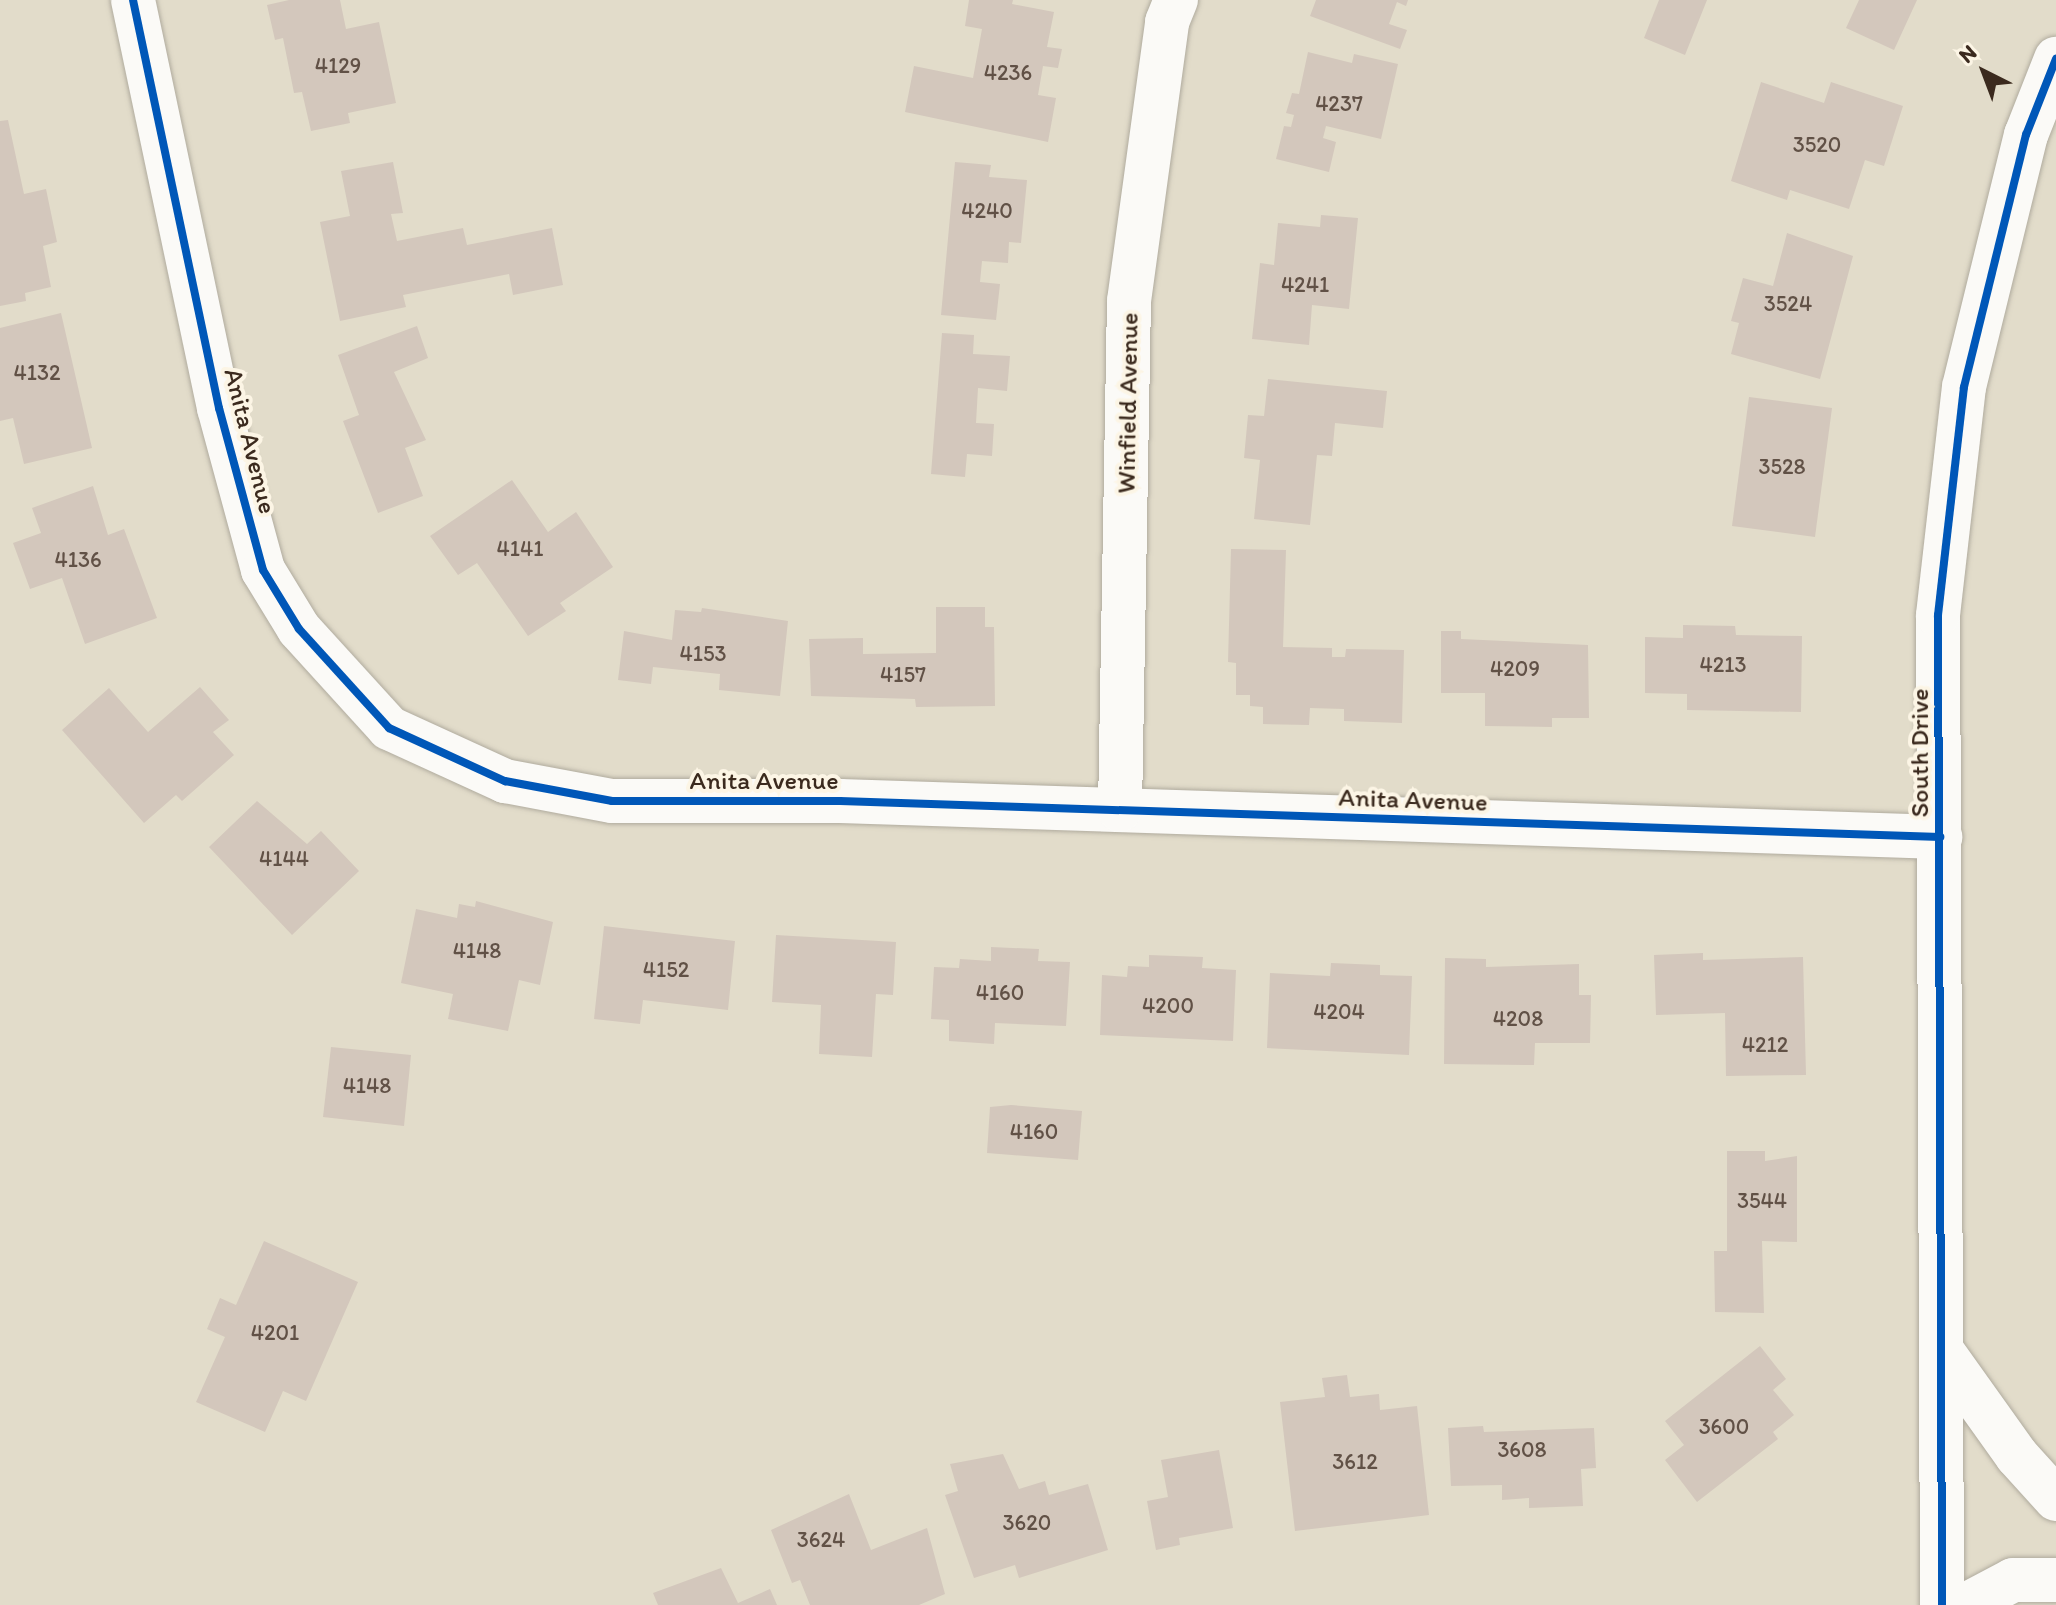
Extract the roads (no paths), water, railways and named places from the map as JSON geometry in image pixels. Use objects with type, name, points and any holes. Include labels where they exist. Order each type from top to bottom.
[{"type":"street","name":"Anita Avenue","points":[[133,0],[219,408],[263,570],[299,629],[389,728],[505,781],[612,801],[840,801],[1940,837]]},
{"type":"street","name":"Winfield Avenue","points":[[1120,810],[1129,301],[1167,22],[1176,0]]},
{"type":"street","name":"South Drive","points":[[1942,1605],[1945,1355],[1938,615],[1964,387],[2026,135],[2056,59]]},
{"type":"street","points":[[1945,1355],[2017,1456],[2056,1499]]},
{"type":"street","points":[[1966,1605],[2013,1580],[2056,1580]]}]
